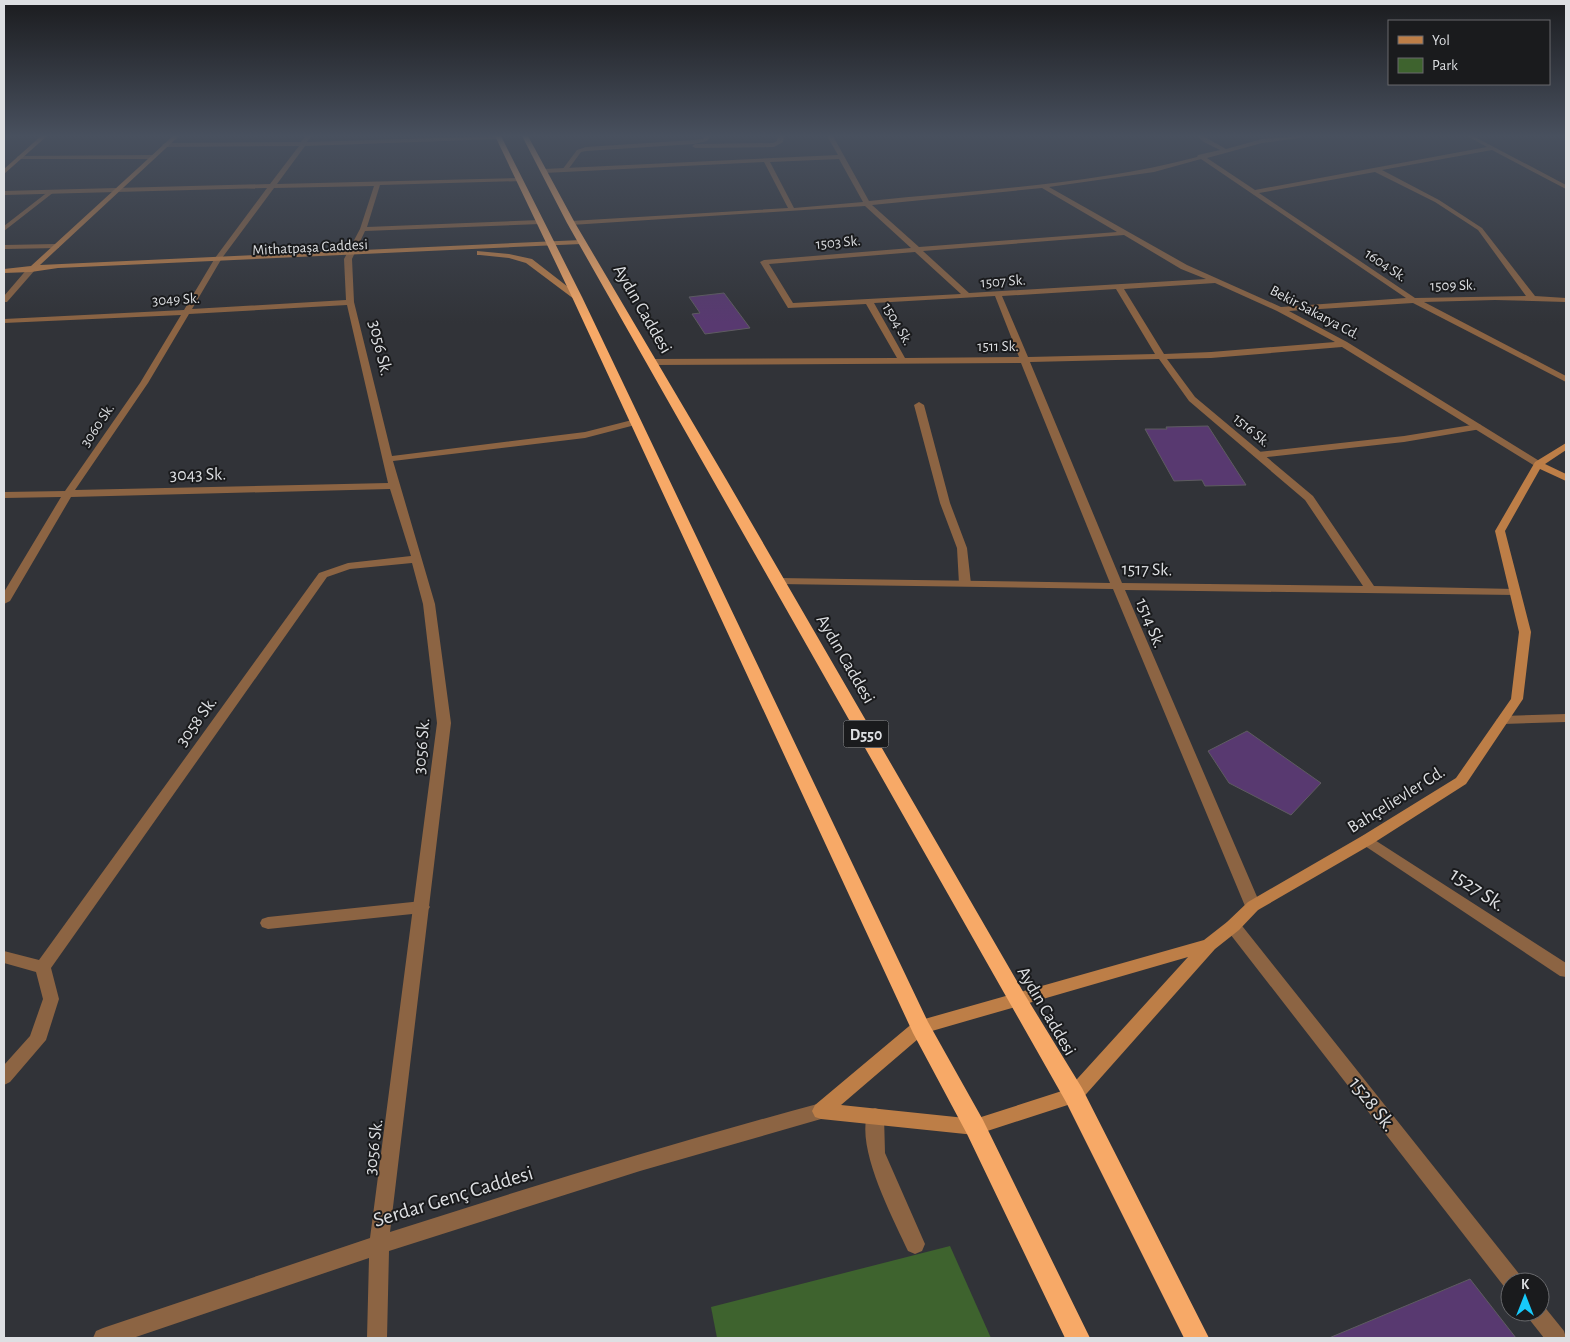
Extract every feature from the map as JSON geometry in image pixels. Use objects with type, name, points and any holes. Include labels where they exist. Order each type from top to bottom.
[{"type":"highway","points":[[529,199],[577,297],[920,1027],[975,1127],[1078,1338]]},
{"type":"highway","name":"Aydın Caddesi","points":[[558,199],[581,242],[1074,1095],[1197,1338]]},
{"type":"main road","points":[[31,270],[108,199]]},
{"type":"main road","name":"Mithatpaşa Caddesi","points":[[4,271],[31,270],[52,273],[581,242]]},
{"type":"main road","name":"Mithatpaşa Caddesi","points":[[349,256],[481,253],[509,256],[529,261],[577,297]]},
{"type":"main road","name":"Bahçelievler Cd.","points":[[1209,945],[1233,926],[1253,906],[1366,840],[1461,781],[1517,699],[1525,632],[1500,530],[1538,464],[1566,446]]},
{"type":"main road","name":"Bekir Sakarya Cd.","points":[[1538,464],[1566,478]]},
{"type":"main road","points":[[821,1111],[920,1027],[1018,1001],[1209,945]]},
{"type":"main road","points":[[821,1111],[975,1127],[1074,1095],[1209,945]]},
{"type":"street","points":[[4,229],[42,199]]},
{"type":"street","name":"3060 Sk.","points":[[4,601],[68,493],[144,383],[216,262],[262,199]]},
{"type":"street","points":[[349,256],[363,229],[373,199]]},
{"type":"street","points":[[786,199],[792,210]]},
{"type":"street","points":[[864,199],[867,204],[969,297]]},
{"type":"street","points":[[571,223],[792,210],[920,199]]},
{"type":"street","name":"Bekir Sakarya Cd.","points":[[1065,199],[1184,267],[1280,309],[1344,344],[1538,464]]},
{"type":"street","name":"1604 Sk.","points":[[1264,199],[1412,299],[1566,379]]},
{"type":"street","points":[[1432,199],[1480,229],[1532,298]]},
{"type":"street","points":[[363,229],[540,222]]},
{"type":"street","name":"1503 Sk.","points":[[791,306],[764,262],[916,248],[1125,233]]},
{"type":"street","points":[[4,247],[56,246]]},
{"type":"street","name":"3056 Sk.","points":[[349,256],[350,302],[394,486],[417,558],[429,604],[444,724],[380,1244],[376,1338]]},
{"type":"street","points":[[4,300],[31,270]]},
{"type":"street","name":"1507 Sk.","points":[[791,306],[1217,281]]},
{"type":"street","name":"1516 Sk.","points":[[1119,287],[1161,356],[1192,399],[1309,498],[1371,590]]},
{"type":"street","name":"1514 Sk.","points":[[998,295],[1117,586],[1253,906]]},
{"type":"street","name":"1509 Sk.","points":[[1280,309],[1412,299],[1532,298],[1566,300]]},
{"type":"street","name":"3049 Sk.","points":[[4,321],[350,302]]},
{"type":"street","name":"1504 Sk.","points":[[869,302],[902,360]]},
{"type":"street","name":"1511 Sk.","points":[[651,362],[1024,360],[1211,355],[1344,344]]},
{"type":"street","points":[[919,405],[945,503],[962,548],[965,584]]},
{"type":"street","points":[[388,459],[585,435],[636,422]]},
{"type":"street","points":[[1258,455],[1404,439],[1478,427]]},
{"type":"street","name":"3043 Sk.","points":[[4,495],[394,486]]},
{"type":"street","name":"3058 Sk.","points":[[43,967],[323,575],[348,566],[417,558]]},
{"type":"street","name":"1517 Sk.","points":[[778,581],[1515,592]]},
{"type":"street","points":[[1503,720],[1566,718]]},
{"type":"street","name":"1527 Sk.","points":[[1366,840],[1566,971]]},
{"type":"street","points":[[268,923],[422,907]]},
{"type":"street","name":"1528 Sk.","points":[[1233,926],[1505,1272]]},
{"type":"street","points":[[4,957],[43,967],[51,999],[37,1040],[4,1077]]},
{"type":"street","name":"Serdar Genç Caddesi","points":[[103,1338],[380,1244],[696,1145],[821,1111]]},
{"type":"street","points":[[875,1116],[876,1153],[894,1199],[915,1244]]},
{"type":"street","points":[[1544,1322],[1557,1338]]},
{"type":"green space","points":[[950,1246],[991,1338],[717,1338],[711,1307]]},
{"type":"building","points":[[724,293],[750,328],[705,334],[692,314],[700,313],[689,297]]},
{"type":"building","points":[[1208,426],[1246,485],[1205,486],[1202,480],[1174,481],[1145,429]]},
{"type":"building","points":[[1247,731],[1321,783],[1291,815],[1229,783],[1208,751]]},
{"type":"building","points":[[1470,1279],[1500,1317],[1500,1322],[1504,1322],[1516,1338],[1329,1338]]}]
